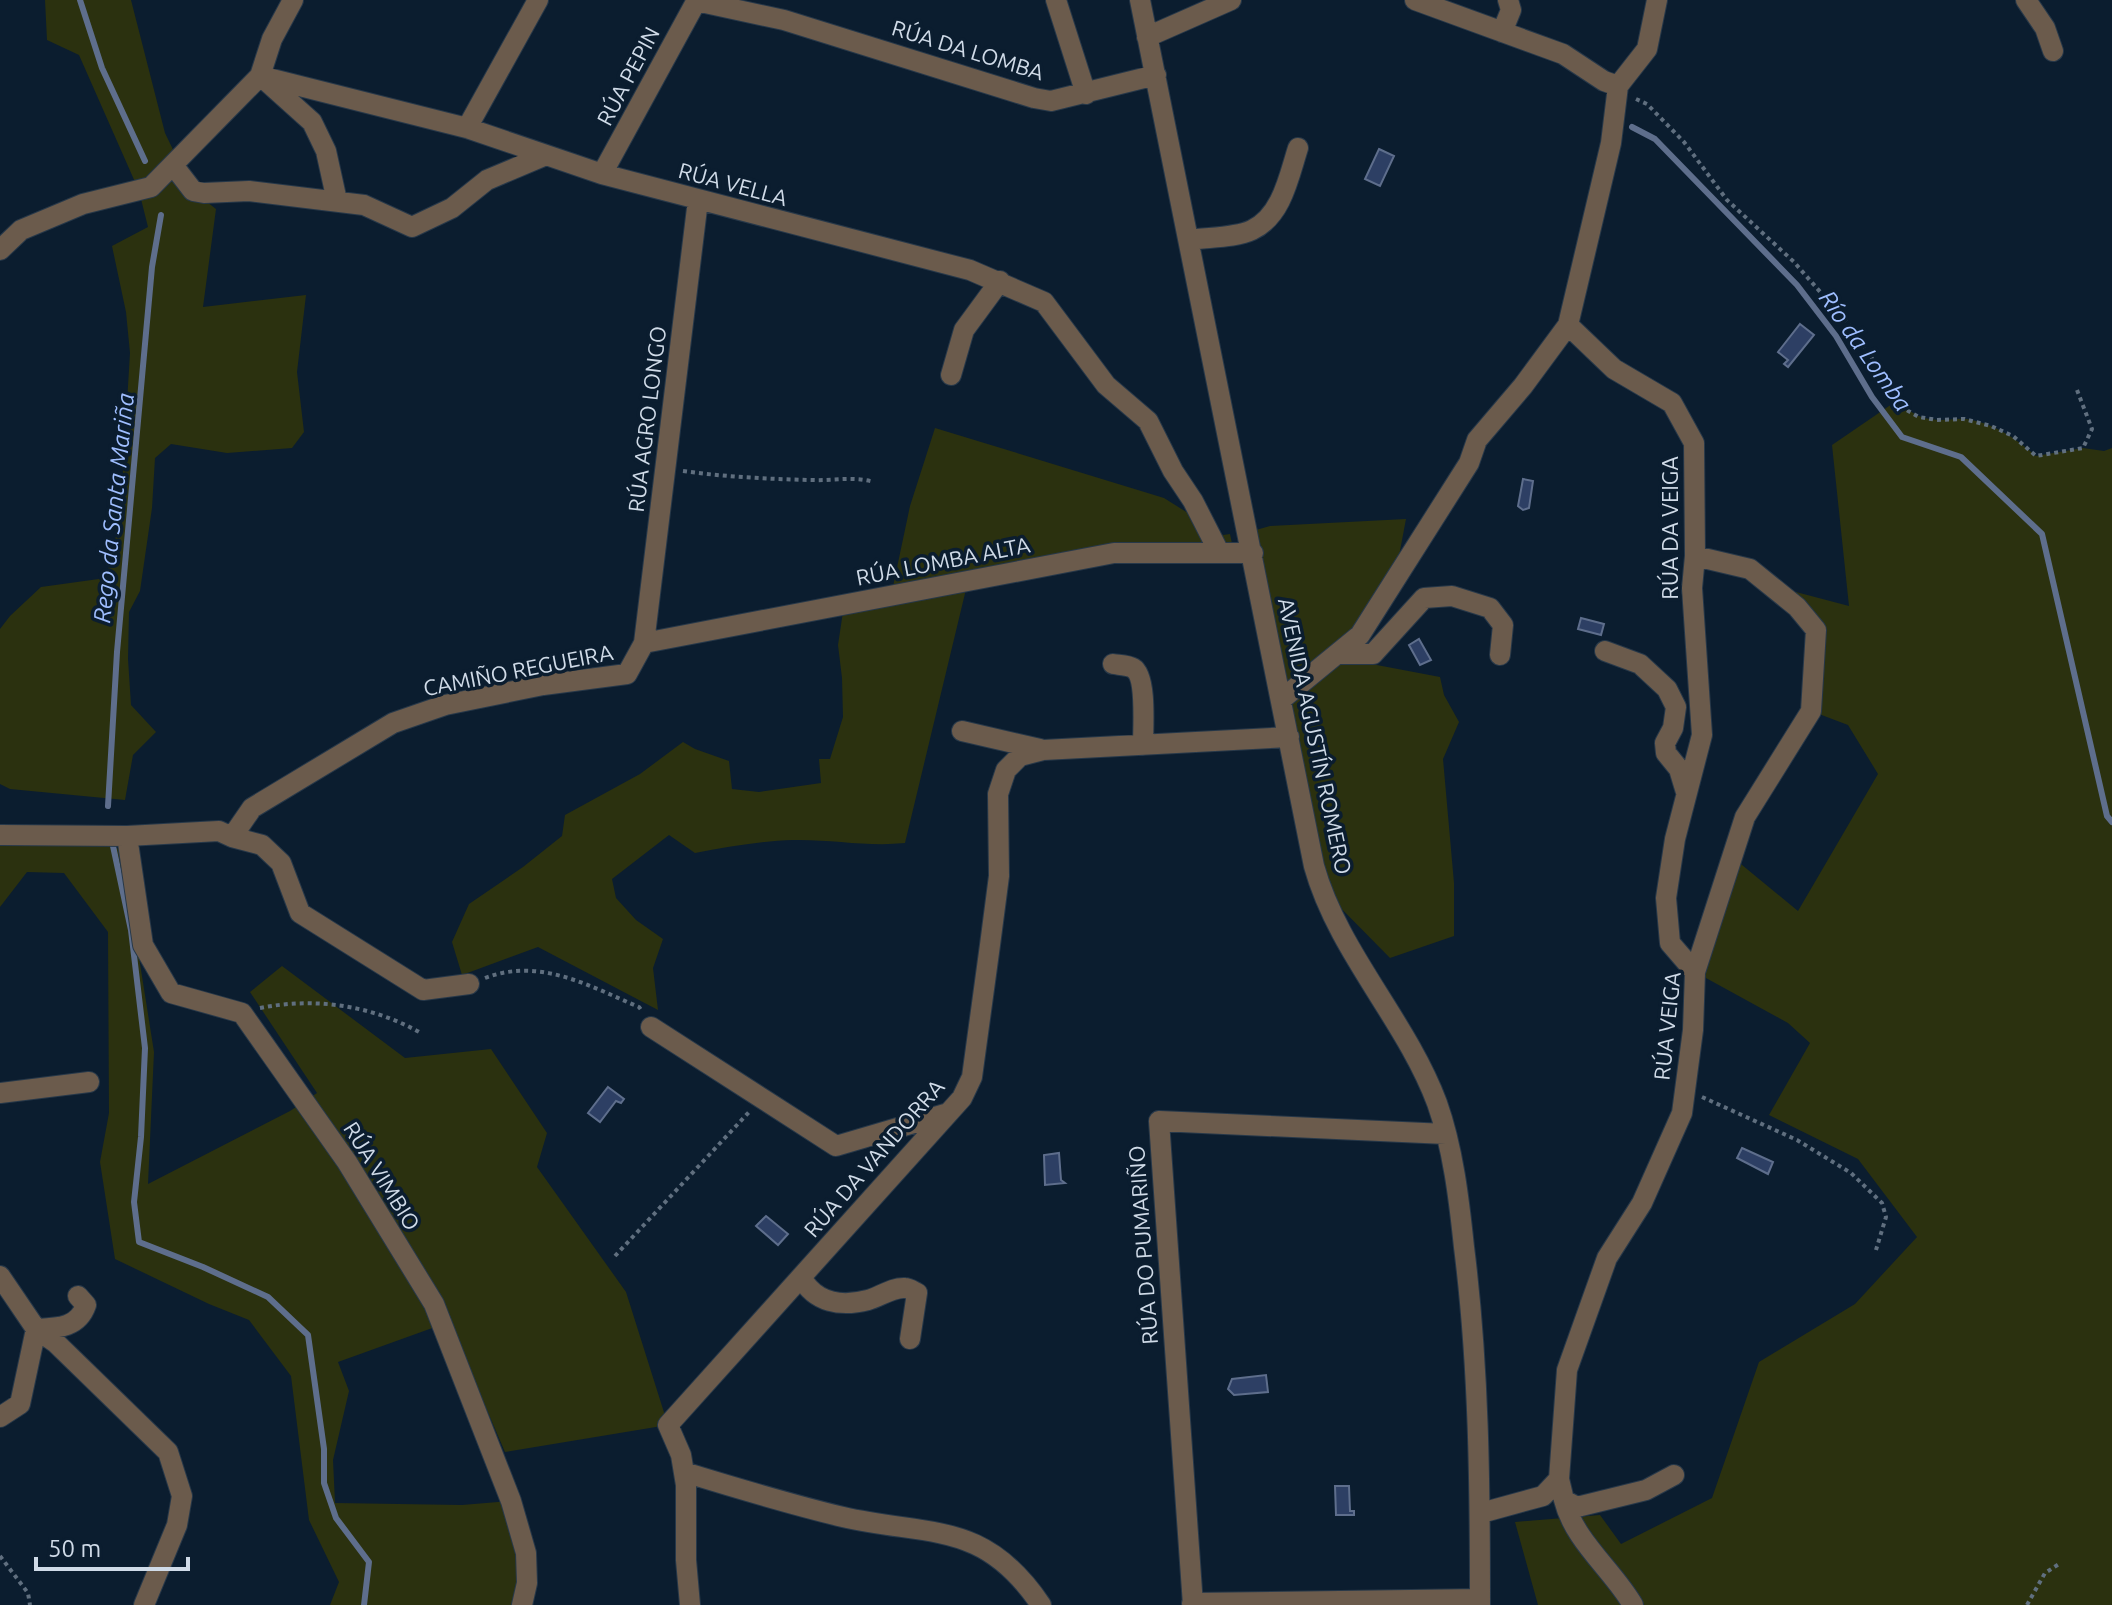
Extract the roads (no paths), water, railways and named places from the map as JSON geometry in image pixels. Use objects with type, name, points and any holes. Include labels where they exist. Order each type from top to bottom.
[{"type":"street","points":[[0,250],[21,230],[71,209],[151,187],[260,76],[272,39],[293,0]]},
{"type":"street","points":[[467,128],[538,0]]},
{"type":"street","name":"RÚA DA LOMBA","points":[[1056,0],[1086,94]]},
{"type":"street","name":"AVENIDA AGUSTÍN ROMERO","points":[[1140,0],[1319,883],[1332,912],[1428,1080],[1446,1134],[1462,1227],[1477,1379],[1480,1602]]},
{"type":"street","points":[[1147,37],[1231,0]]},
{"type":"street","points":[[1415,0],[1563,54],[1604,81],[1618,86]]},
{"type":"street","points":[[1502,32],[1511,10],[1508,0]]},
{"type":"street","points":[[1282,699],[1360,635],[1469,463],[1477,440],[1523,386],[1568,325],[1611,143],[1618,86],[1647,49],[1657,0]]},
{"type":"street","points":[[2026,0],[2045,28],[2053,51]]},
{"type":"street","name":"RÚA DA LOMBA","points":[[696,1],[784,20],[1051,101],[1156,75]]},
{"type":"street","name":"RÚA PEPIN","points":[[602,174],[696,1]]},
{"type":"street","points":[[260,76],[312,122],[326,151],[337,201]]},
{"type":"street","name":"RÚA VELLA","points":[[260,76],[467,128],[602,174],[970,270],[1044,302],[1106,385],[1148,421],[1219,552]]},
{"type":"street","points":[[1189,240],[1250,231],[1265,222],[1287,185],[1298,148]]},
{"type":"street","points":[[173,165],[193,191],[249,191],[364,205],[412,227],[452,208],[487,180],[546,155]]},
{"type":"street","name":"RÚA AGRO LONGO","points":[[644,643],[698,200]]},
{"type":"street","points":[[951,375],[964,330],[1000,281]]},
{"type":"street","name":"RÚA DA VEIGA","points":[[1568,325],[1614,369],[1672,403],[1694,443],[1695,556],[1692,588],[1702,735],[1675,839],[1666,898],[1670,943],[1695,972]]},
{"type":"street","name":"RÚA LOMBA ALTA","points":[[644,643],[1114,553],[1253,553]]},
{"type":"street","name":"RÚA VEIGA","points":[[1633,1605],[1568,1516],[1559,1479],[1567,1370],[1607,1258],[1642,1203],[1682,1113],[1693,1030],[1695,972],[1745,817],[1811,711],[1816,630],[1797,607],[1750,569],[1695,556]]},
{"type":"street","points":[[1337,654],[1373,654],[1424,598],[1452,596],[1490,608],[1503,625],[1500,655]]},
{"type":"street","name":"CAMIÑO REGUEIRA","points":[[232,837],[252,808],[393,723],[445,705],[543,685],[627,674],[644,643]]},
{"type":"street","points":[[1605,651],[1640,664],[1667,689],[1676,707],[1673,728],[1665,743],[1666,753],[1679,769],[1687,794]]},
{"type":"street","points":[[1113,664],[1133,668],[1138,675],[1142,687],[1143,745]]},
{"type":"street","name":"RÚA DA VANDORRA","points":[[962,731],[1043,750]]},
{"type":"street","name":"RÚA DA VANDORRA","points":[[684,1472],[681,1455],[668,1425],[962,1098],[972,1077],[999,876],[998,794],[1006,770],[1020,756],[1043,750],[1289,737]]},
{"type":"street","points":[[0,835],[127,836],[219,831],[262,845],[281,863],[300,913],[423,990],[469,984]]},
{"type":"street","name":"RÚA VIMBIO","points":[[127,836],[143,945],[171,993],[242,1013],[347,1162],[434,1304],[511,1501],[526,1553],[527,1583],[522,1605]]},
{"type":"street","points":[[651,1027],[836,1146],[948,1113]]},
{"type":"street","points":[[0,1093],[89,1082]]},
{"type":"street","name":"RÚA DO PUMARIÑO","points":[[1192,1604],[1159,1121],[1446,1134]]},
{"type":"street","points":[[0,1276],[36,1329],[56,1343],[168,1452],[182,1496],[177,1525],[144,1605]]},
{"type":"street","points":[[801,1277],[806,1288],[820,1300],[843,1303],[865,1301],[905,1288],[917,1293],[910,1339]]},
{"type":"street","points":[[36,1329],[65,1327],[82,1316],[86,1305],[78,1296]]},
{"type":"street","points":[[0,1417],[20,1404],[36,1329]]},
{"type":"street","points":[[690,1605],[684,1472],[839,1516],[948,1534],[971,1541],[1008,1567],[1041,1605]]},
{"type":"street","points":[[1564,1500],[1577,1507],[1607,1501],[1646,1490],[1674,1475]]},
{"type":"street","points":[[1481,1513],[1543,1496],[1559,1479]]},
{"type":"street","points":[[1192,1604],[1480,1602]]},
{"type":"water","points":[[1379,149],[1394,156],[1380,186],[1365,179]]},
{"type":"water","points":[[1800,324],[1814,335],[1788,367],[1784,364],[1788,360],[1778,352]]},
{"type":"water","points":[[1523,479],[1533,481],[1529,508],[1523,510],[1518,506]]},
{"type":"water","points":[[1581,618],[1604,624],[1601,635],[1578,629]]},
{"type":"water","points":[[1419,639],[1431,660],[1420,665],[1409,645]]},
{"type":"water","points":[[608,1087],[624,1099],[621,1103],[616,1101],[600,1122],[588,1113]]},
{"type":"water","points":[[1742,1148],[1773,1162],[1768,1174],[1737,1158]]},
{"type":"water","points":[[1059,1153],[1061,1180],[1065,1183],[1045,1185],[1044,1155]]},
{"type":"water","points":[[766,1216],[788,1234],[778,1245],[756,1226]]},
{"type":"water","points":[[1266,1375],[1268,1392],[1234,1395],[1228,1389],[1232,1379]]},
{"type":"water","points":[[1335,1486],[1349,1486],[1350,1511],[1354,1511],[1354,1515],[1336,1515]]},
{"type":"waterway","name":"Rego da Santa Mariña","points":[[80,0],[102,68],[145,161]]},
{"type":"waterway","name":"Río da Lomba","points":[[1632,127],[1655,139],[1797,285],[1836,336],[1872,397],[1902,437],[1961,457],[2042,534],[2107,816],[2112,822]]},
{"type":"waterway","name":"Rego da Santa Mariña","points":[[108,806],[117,652],[152,267],[161,215]]},
{"type":"waterway","name":"Rego da Santa Mariña","points":[[113,846],[131,930],[145,1048],[134,1202],[139,1242],[268,1297],[308,1335],[324,1449],[324,1483],[336,1518],[369,1562],[364,1605]]}]
